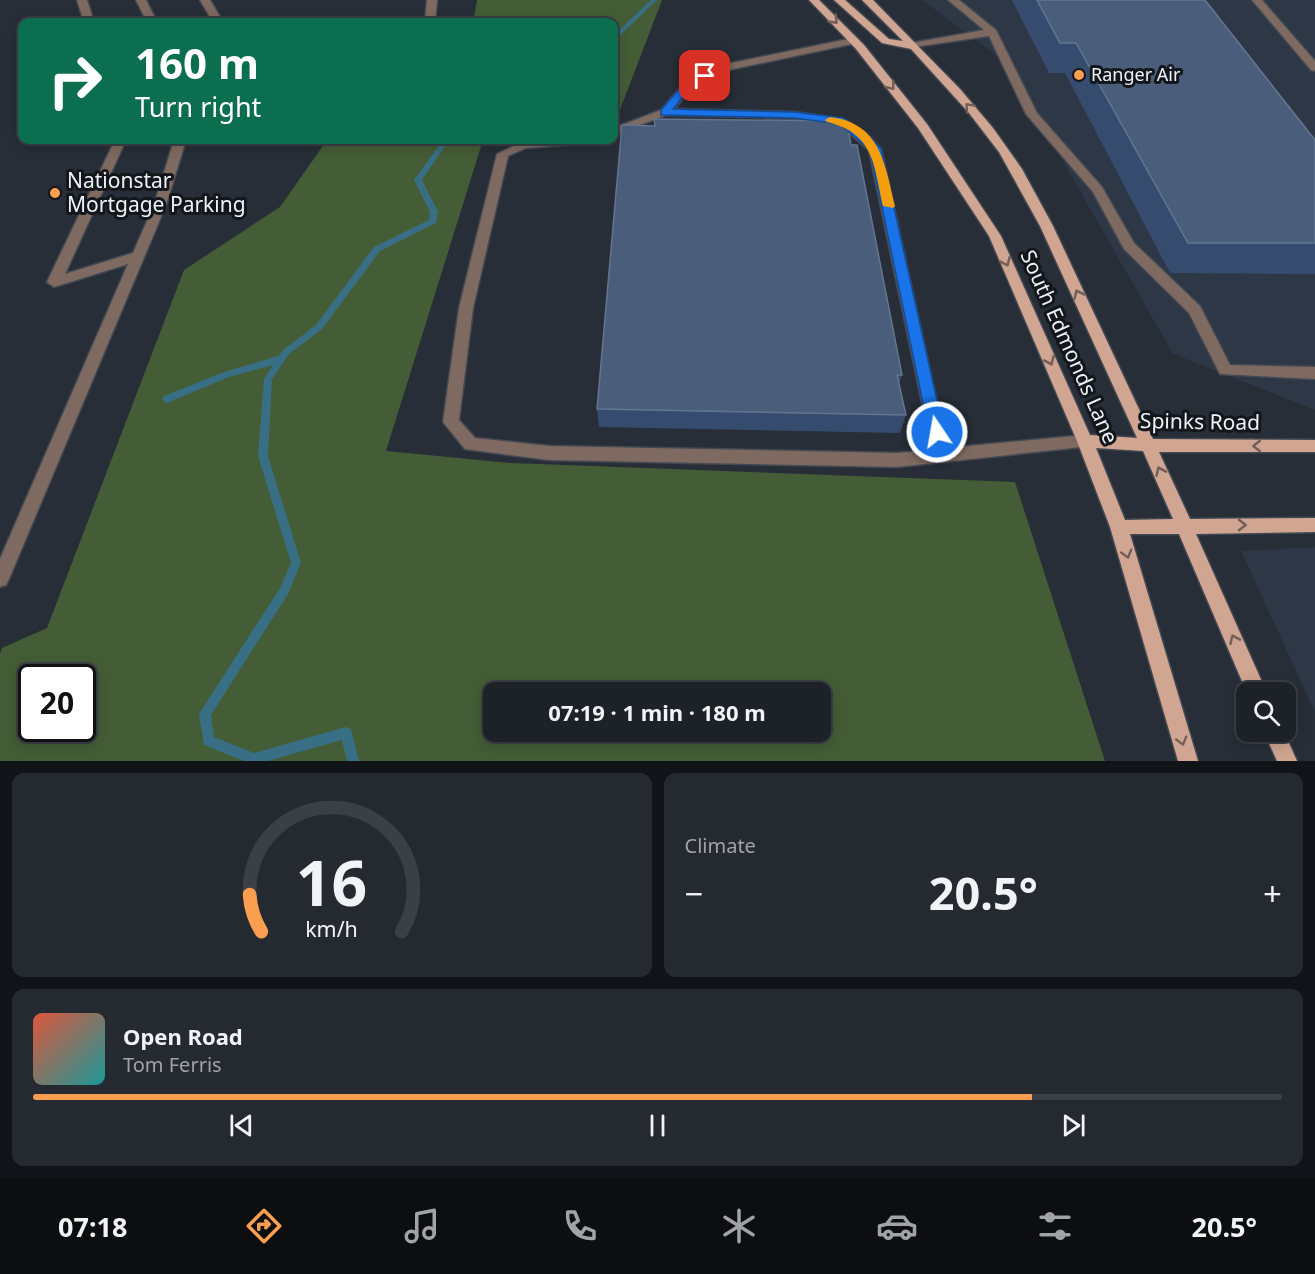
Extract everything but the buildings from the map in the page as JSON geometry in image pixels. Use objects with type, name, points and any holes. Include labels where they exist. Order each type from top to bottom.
[{"type":"main road","name":"South Edmonds Lane","points":[[814,0],[853,41],[923,126],[994,236],[1085,441],[1119,527],[1188,761]]},
{"type":"main road","points":[[839,0],[886,41],[910,46]]},
{"type":"main road","name":"South Edmonds Lane","points":[[867,0],[936,70],[1005,152],[1032,198],[1148,445],[1252,682]]},
{"type":"main road","name":"Spinks Road","points":[[1085,441],[1148,445],[1315,446]]},
{"type":"main road","points":[[1119,527],[1315,525]]},
{"type":"main road","points":[[1278,742],[1287,761]]},
{"type":"street","points":[[141,0],[150,18]]},
{"type":"street","points":[[206,0],[216,18]]},
{"type":"street","points":[[430,18],[432,0]]},
{"type":"street","points":[[953,0],[992,32],[1032,114],[1098,190],[1129,246],[1195,310],[1225,370],[1315,373]]},
{"type":"street","points":[[1257,0],[1315,68]]},
{"type":"street","points":[[85,1],[88,18]]},
{"type":"street","points":[[910,46],[992,32]]},
{"type":"street","points":[[665,112],[690,83],[721,68],[853,41]]},
{"type":"street","points":[[618,130],[665,112],[794,115],[843,122],[864,137],[875,149],[942,456]]},
{"type":"street","points":[[118,144],[54,282],[138,256]]},
{"type":"street","points":[[0,579],[160,205],[179,144]]},
{"type":"street","points":[[543,144],[524,145],[503,153],[466,308],[451,422],[471,444],[560,454],[897,460],[1085,441]]},
{"type":"shaded area","points":[[922,0],[1315,0],[1315,410],[1173,354],[1007,63]]},
{"type":"shaded area","points":[[1315,547],[1315,712],[1241,551]]},
{"type":"green space","points":[[477,0],[662,0],[618,115],[618,18],[474,18]]},
{"type":"green space","points":[[324,144],[482,144],[386,451],[511,463],[1015,482],[1105,761],[0,761],[0,654],[2,648],[47,628],[184,270],[280,207]]},
{"type":"waterway","points":[[618,34],[654,0]]},
{"type":"waterway","points":[[353,761],[346,733],[254,759],[208,741],[205,714],[284,591],[296,563],[263,456],[268,379],[286,352],[319,327],[377,249],[433,221],[434,212],[418,180],[443,144]]},
{"type":"waterway","points":[[167,399],[227,374],[281,359]]},
{"type":"slow traffic","points":[[830,120],[843,122],[864,137],[875,149],[889,206]]},
{"type":"place","name":"Ranger Air","points":[[1079,75]]},
{"type":"place","name":"Nationstar Mortgage Parking","points":[[55,193]]},
{"type":"route","points":[[705,76],[690,83],[665,112],[794,115],[843,122],[864,137],[875,149],[883,175],[937,432]]}]
